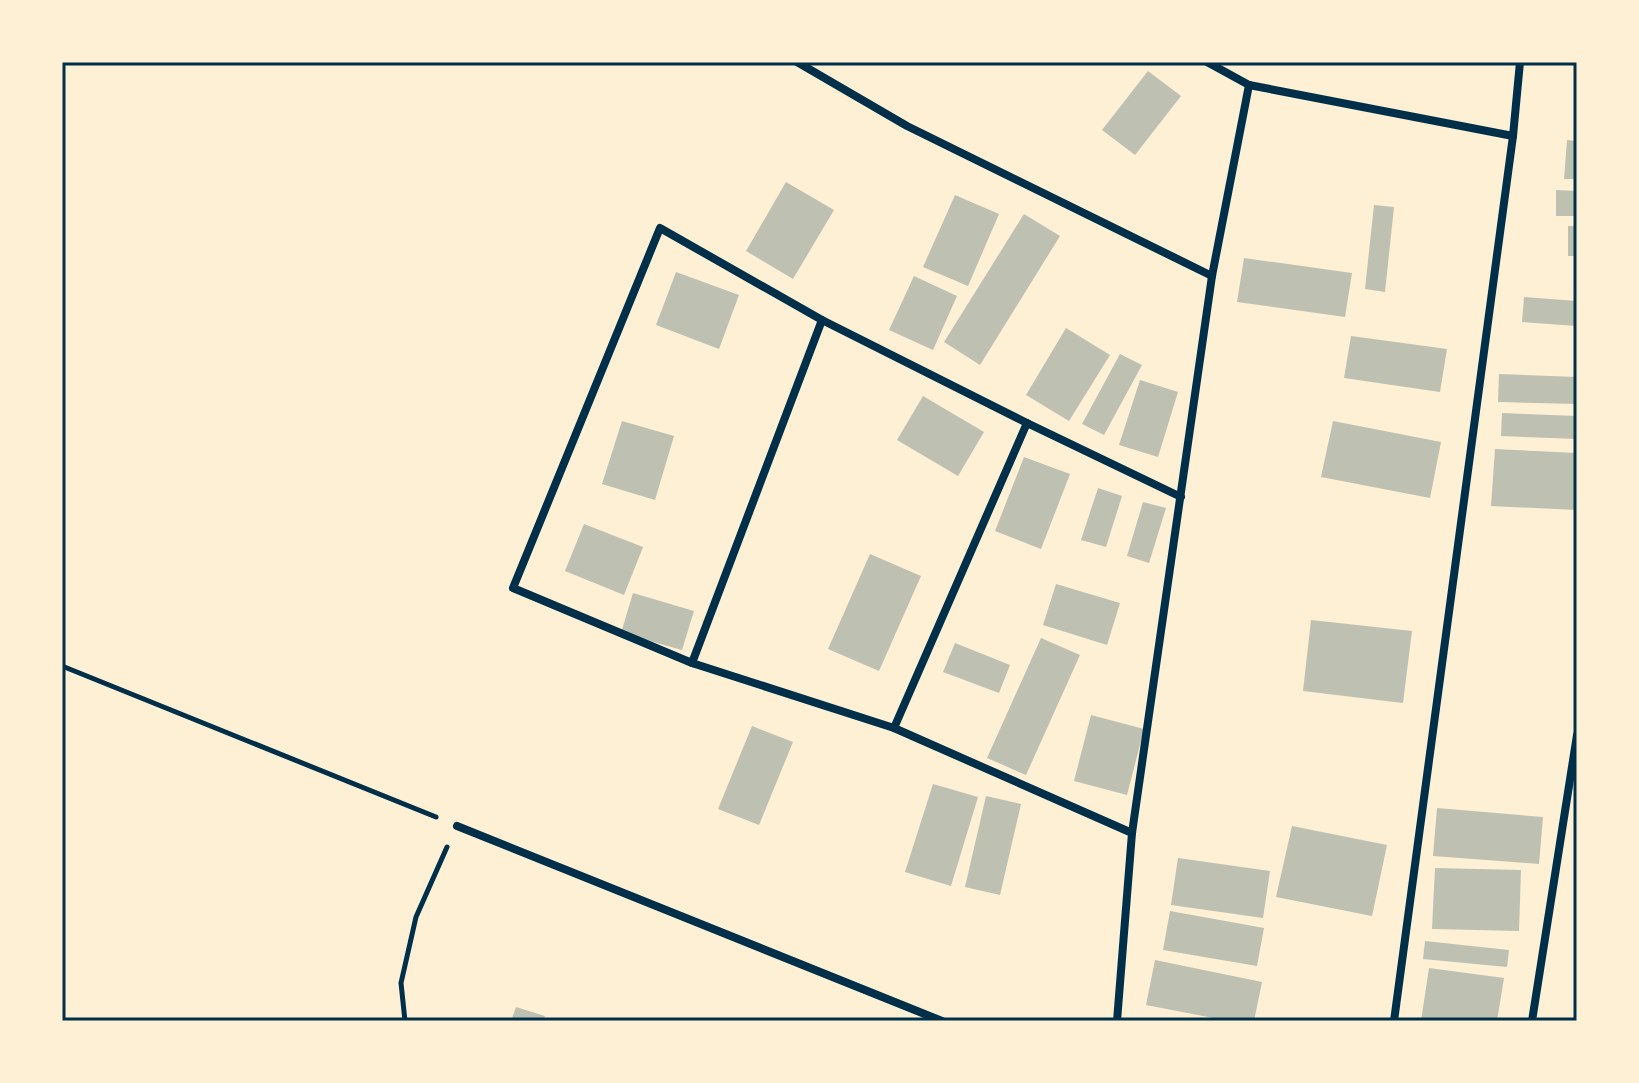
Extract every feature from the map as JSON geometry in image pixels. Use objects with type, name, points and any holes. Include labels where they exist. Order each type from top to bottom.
[{"type":"street","points":[[797,62],[907,126],[1212,276]]},
{"type":"street","points":[[1207,62],[1249,85],[1513,136]]},
{"type":"street","points":[[1394,1021],[1513,136],[1520,62]]},
{"type":"street","points":[[1117,1021],[1132,833],[1212,276],[1249,85]]},
{"type":"street","points":[[1132,833],[894,728],[692,663],[513,588],[660,228],[822,320],[1181,497]]},
{"type":"street","points":[[692,663],[822,320]]},
{"type":"street","points":[[894,728],[1027,423]]},
{"type":"street","points":[[1532,1021],[1577,735]]},
{"type":"street","points":[[457,826],[942,1021]]},
{"type":"path","points":[[62,666],[457,826],[416,917],[401,983],[405,1021]]},
{"type":"building","points":[[1148,71],[1181,96],[1135,155],[1102,130]]},
{"type":"building","points":[[1567,140],[1577,141],[1577,179],[1564,179]]},
{"type":"building","points":[[786,182],[834,210],[793,279],[746,251]]},
{"type":"building","points":[[1556,190],[1577,191],[1577,216],[1556,216]]},
{"type":"building","points":[[955,195],[999,214],[968,286],[923,267]]},
{"type":"building","points":[[1374,205],[1394,207],[1385,292],[1365,289]]},
{"type":"building","points":[[1024,214],[1060,236],[980,365],[944,342]]},
{"type":"building","points":[[1568,226],[1577,226],[1577,256],[1568,256]]},
{"type":"building","points":[[1244,258],[1352,273],[1345,317],[1237,302]]},
{"type":"building","points":[[676,272],[739,295],[719,349],[656,325]]},
{"type":"building","points":[[914,276],[957,296],[933,350],[889,330]]},
{"type":"building","points":[[1524,297],[1577,301],[1577,326],[1522,322]]},
{"type":"building","points":[[1066,328],[1110,355],[1069,421],[1026,395]]},
{"type":"building","points":[[1351,336],[1447,349],[1440,392],[1344,378]]},
{"type":"building","points":[[1120,354],[1142,365],[1104,435],[1082,424]]},
{"type":"building","points":[[1499,374],[1577,377],[1577,404],[1498,402]]},
{"type":"building","points":[[1140,380],[1178,392],[1158,457],[1119,445]]},
{"type":"building","points":[[923,396],[984,432],[958,476],[897,440]]},
{"type":"building","points":[[1502,413],[1577,416],[1577,439],[1501,436]]},
{"type":"building","points":[[622,421],[674,436],[655,500],[602,484]]},
{"type":"building","points":[[1333,421],[1441,442],[1430,498],[1321,477]]},
{"type":"building","points":[[1495,449],[1577,453],[1577,510],[1491,506]]},
{"type":"building","points":[[1024,457],[1070,474],[1041,549],[995,531]]},
{"type":"building","points":[[1098,488],[1122,496],[1106,547],[1081,540]]},
{"type":"building","points":[[1143,502],[1166,508],[1149,563],[1127,556]]},
{"type":"building","points":[[584,524],[643,547],[624,595],[565,571]]},
{"type":"building","points":[[870,554],[921,576],[879,671],[828,649]]},
{"type":"building","points":[[1056,584],[1120,603],[1107,645],[1043,625]]},
{"type":"building","points":[[633,593],[694,611],[682,650],[621,633]]},
{"type":"building","points":[[1311,620],[1412,631],[1403,703],[1303,691]]},
{"type":"building","points":[[1041,638],[1080,655],[1026,775],[987,758]]},
{"type":"building","points":[[955,643],[1010,665],[999,693],[943,672]]},
{"type":"building","points":[[1091,715],[1144,729],[1127,795],[1074,781]]},
{"type":"building","points":[[752,726],[793,742],[759,825],[718,809]]},
{"type":"building","points":[[933,784],[978,797],[951,886],[905,872]]},
{"type":"building","points":[[986,796],[1021,804],[1000,895],[965,887]]},
{"type":"building","points":[[1437,808],[1543,817],[1539,864],[1433,856]]},
{"type":"building","points":[[1292,826],[1387,845],[1372,916],[1276,897]]},
{"type":"building","points":[[1178,858],[1270,871],[1263,918],[1171,905]]},
{"type":"building","points":[[1435,868],[1521,870],[1519,931],[1432,929]]},
{"type":"building","points":[[1170,911],[1264,928],[1257,966],[1163,950]]},
{"type":"building","points":[[1425,941],[1509,950],[1507,967],[1423,959]]},
{"type":"building","points":[[1155,960],[1262,982],[1254,1021],[1229,1021],[1146,1005]]},
{"type":"building","points":[[1429,968],[1504,978],[1497,1021],[1421,1021]]},
{"type":"building","points":[[516,1007],[545,1016],[543,1021],[511,1021]]}]
